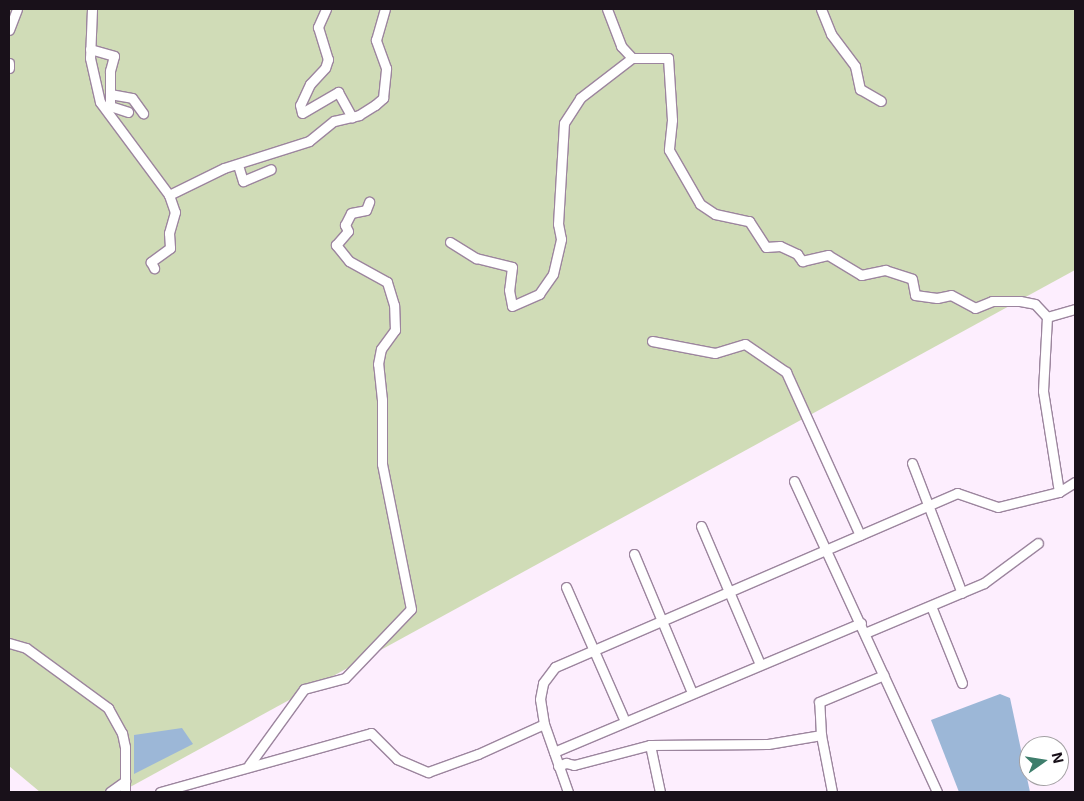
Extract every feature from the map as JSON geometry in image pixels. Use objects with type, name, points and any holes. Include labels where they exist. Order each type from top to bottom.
[{"type":"street","points":[[9,30],[17,9]]},
{"type":"street","points":[[92,9],[90,49],[100,102],[168,195],[175,212],[169,233],[170,248],[151,262],[154,268]]},
{"type":"street","points":[[326,9],[318,27],[328,59],[325,68],[310,84],[300,105],[302,113],[338,92],[352,117]]},
{"type":"street","points":[[168,195],[224,168],[238,166],[266,157],[277,149],[309,141],[334,121],[352,117],[375,106],[383,98],[386,68],[376,40],[384,9]]},
{"type":"street","points":[[607,9],[621,46],[632,58]]},
{"type":"street","points":[[821,9],[831,34],[856,66],[860,89],[881,100]]},
{"type":"street","points":[[90,49],[114,56],[110,71],[110,106],[128,112]]},
{"type":"street","points":[[450,242],[476,258],[512,267],[509,290],[512,306],[539,294],[553,274],[561,239],[558,224],[564,123],[580,98],[632,58],[668,58],[672,120],[669,150],[700,204],[715,214],[749,221],[766,247],[780,246],[797,254],[802,261],[828,255],[861,275],[885,270],[912,279],[915,295],[937,298],[951,295],[975,308],[1004,299],[1020,301],[1035,304],[1047,317],[1043,391],[1059,492]]},
{"type":"street","points":[[9,63],[9,68]]},
{"type":"street","points":[[110,94],[132,98],[143,113]]},
{"type":"street","points":[[238,166],[243,180],[271,169]]},
{"type":"street","points":[[249,766],[304,689],[345,678],[411,609],[382,464],[382,400],[378,364],[381,349],[395,330],[394,305],[387,282],[349,261],[336,245],[348,231],[345,226],[351,213],[366,210],[369,202]]},
{"type":"street","points":[[1047,317],[1075,309]]},
{"type":"street","points":[[652,342],[715,353],[745,344],[786,372],[860,535]]},
{"type":"street","points":[[912,463],[962,593]]},
{"type":"street","points":[[794,481],[827,549],[937,792]]},
{"type":"street","points":[[568,792],[544,724],[540,699],[543,683],[554,667],[957,493],[998,507],[1059,492],[1075,482]]},
{"type":"street","points":[[701,526],[759,662]]},
{"type":"street","points":[[865,633],[984,583],[1038,543]]},
{"type":"street","points":[[634,554],[691,690]]},
{"type":"street","points":[[566,587],[623,717]]},
{"type":"street","points":[[930,606],[962,683]]},
{"type":"street","points":[[554,752],[861,623]]},
{"type":"street","points":[[9,643],[26,648],[108,708],[122,732],[125,792]]},
{"type":"street","points":[[832,792],[821,735],[819,702],[884,675]]},
{"type":"street","points":[[160,792],[371,733],[397,759],[428,772],[478,754],[544,724]]},
{"type":"street","points":[[558,766],[566,763],[574,765],[650,745],[768,744],[821,735]]},
{"type":"street","points":[[650,745],[660,792]]},
{"type":"street","points":[[110,792],[125,781]]},
{"type":"green space","points":[[9,9],[1075,9],[1075,270],[121,792],[40,792],[9,766]]},
{"type":"water","points":[[1000,694],[1010,698],[1019,740],[1019,786],[1029,786],[1030,792],[959,792],[931,720]]},
{"type":"water","points":[[182,728],[193,744],[134,774],[134,735]]}]
